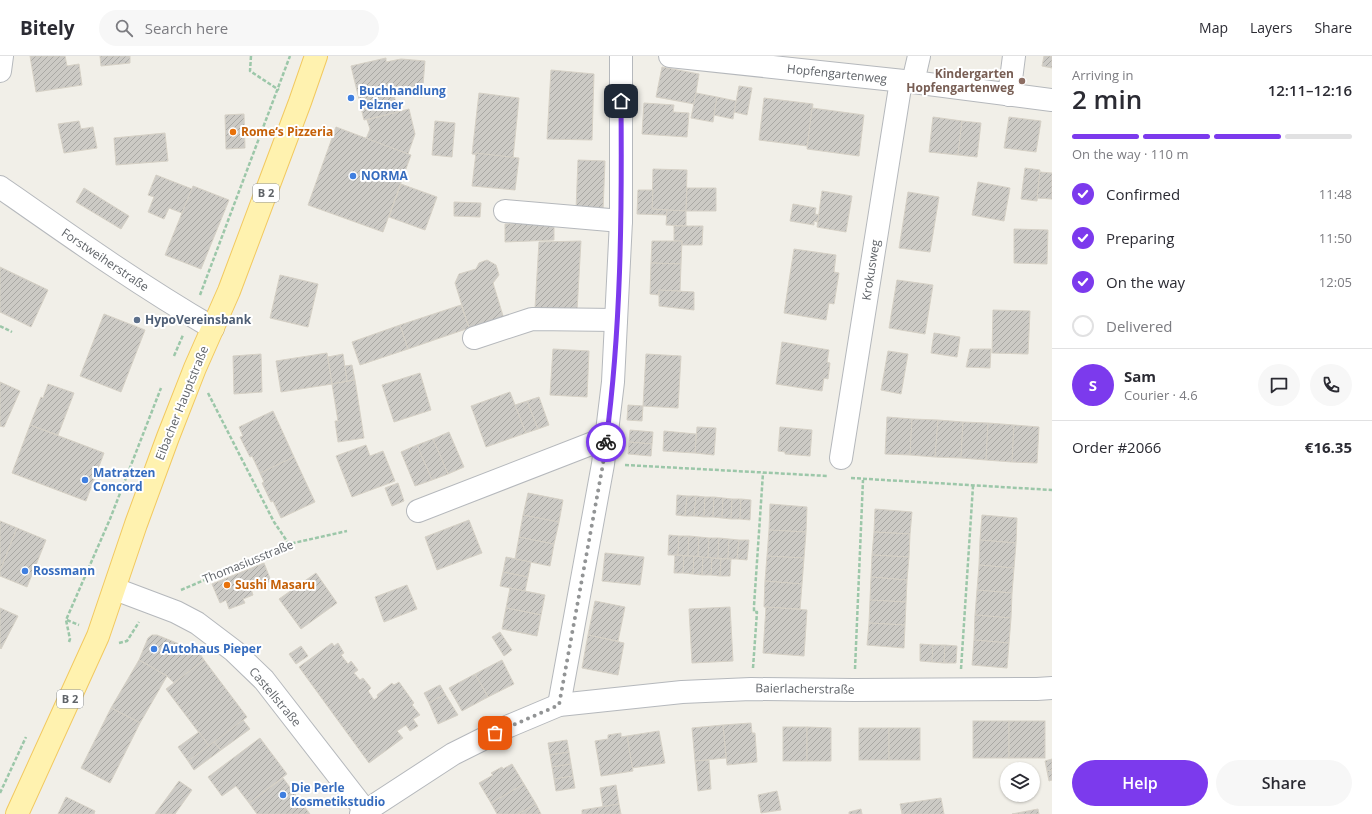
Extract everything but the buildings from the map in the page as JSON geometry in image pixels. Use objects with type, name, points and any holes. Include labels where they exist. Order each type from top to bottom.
[{"type":"main road","name":"Eibacher Hauptstraße","points":[[17,814],[93,650],[136,524],[195,368],[229,291],[316,56]]},
{"type":"street","points":[[0,71],[2,56]]},
{"type":"street","points":[[559,705],[603,464],[613,382],[621,221],[621,56]]},
{"type":"street","name":"Hopfengartenweg","points":[[670,56],[907,82],[1052,100]]},
{"type":"street","name":"Krokusweg","points":[[841,458],[907,82],[920,56]]},
{"type":"street","points":[[1009,95],[1014,56]]},
{"type":"street","name":"Forstweiherstraße","points":[[0,188],[152,292],[213,328]]},
{"type":"street","points":[[505,211],[621,221]]},
{"type":"street","points":[[474,338],[532,319],[616,320]]},
{"type":"street","points":[[418,511],[606,438]]},
{"type":"street","name":"Castellstraße","points":[[115,589],[176,612],[197,623],[234,651],[264,680],[365,813]]},
{"type":"street","name":"Baierlacherstraße","points":[[365,813],[453,754],[510,726],[559,705],[682,692],[751,689],[960,690],[1052,688]]},
{"type":"path","points":[[251,56],[250,71],[300,102]]},
{"type":"path","points":[[0,326],[12,332]]},
{"type":"path","points":[[195,368],[274,522],[290,544]]},
{"type":"path","points":[[751,689],[757,612],[754,612],[763,473]]},
{"type":"path","points":[[854,690],[863,480]]},
{"type":"path","points":[[960,690],[973,486]]},
{"type":"path","name":"Thomasiusstraße","points":[[152,602],[290,544],[348,531]]},
{"type":"path","points":[[116,644],[127,641],[140,621]]},
{"type":"way so far","points":[[495,733],[559,705],[606,442]]},
{"type":"place","name":"Kindergarten Hopfengartenweg","points":[[1022,81]]},
{"type":"place","name":"Buchhandlung Pelzner","points":[[351,98]]},
{"type":"place","name":"Rome‘s Pizzeria","points":[[233,132]]},
{"type":"place","name":"NORMA","points":[[353,176]]},
{"type":"place","name":"HypoVereinsbank","points":[[137,320]]},
{"type":"place","name":"Matratzen Concord","points":[[85,480]]},
{"type":"place","name":"Rossmann","points":[[25,571]]},
{"type":"place","name":"Sushi Masaru","points":[[227,585]]},
{"type":"place","name":"Autohaus Pieper","points":[[154,649]]},
{"type":"place","name":"Die Perle Kosmetikstudio","points":[[283,795]]},
{"type":"route","points":[[606,442],[613,382],[621,221],[621,101]]}]
